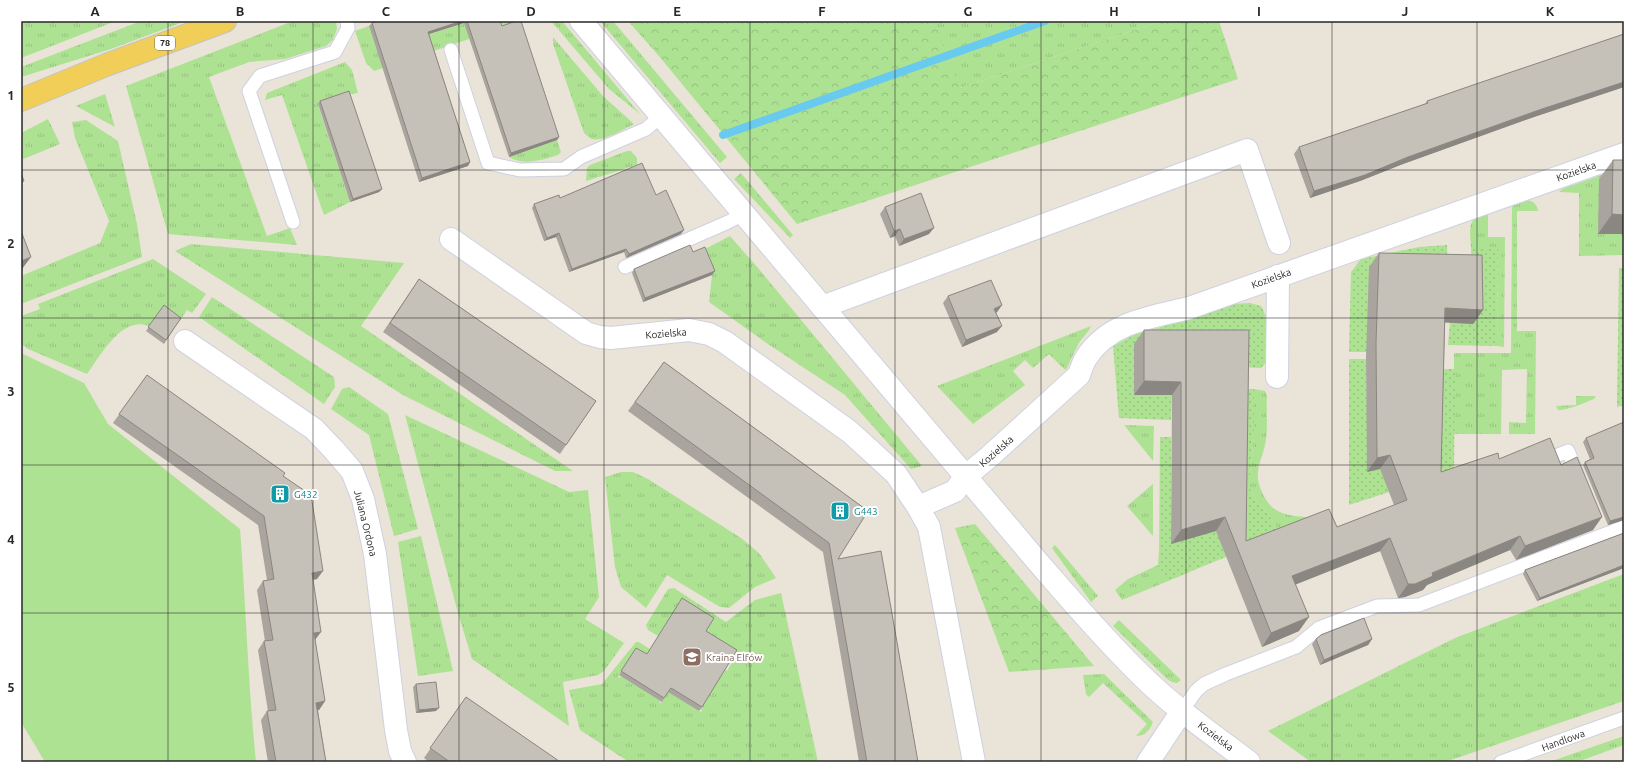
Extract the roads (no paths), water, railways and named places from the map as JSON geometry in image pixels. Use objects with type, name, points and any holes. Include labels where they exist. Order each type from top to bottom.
[{"type":"main road","name":"78","points":[[21,100],[106,65],[225,21]]},
{"type":"street","name":"Kozielska","points":[[581,21],[1037,561],[1092,624],[1140,675],[1182,711],[1249,762]]},
{"type":"street","points":[[822,307],[1247,150],[1279,243]]},
{"type":"street","name":"Kozielska","points":[[918,507],[955,491],[966,476],[1079,375],[1086,358],[1095,347],[1118,328],[1132,322],[1189,308],[1624,154]]},
{"type":"street","name":"Kozielska","points":[[450,239],[586,333],[611,338],[689,330],[709,334],[725,342],[850,432],[896,474],[918,507],[929,527],[974,762]]},
{"type":"street","points":[[1277,378],[1278,276]]},
{"type":"street","name":"Juliana Ordona","points":[[185,341],[314,429],[352,471],[363,499],[375,554],[396,730],[400,751],[405,762]]},
{"type":"street","points":[[1148,762],[1182,711]]},
{"type":"lane","points":[[293,222],[249,91],[260,76],[335,52],[348,28],[347,21]]},
{"type":"lane","points":[[451,50],[488,164],[520,170],[564,168],[581,157],[646,129],[661,116]]},
{"type":"lane","points":[[625,267],[744,214]]},
{"type":"lane","points":[[1551,458],[1568,450],[1582,486]]},
{"type":"lane","points":[[1597,520],[1603,534]]},
{"type":"lane","points":[[1182,711],[1196,691],[1204,684],[1296,647],[1319,628],[1377,606],[1419,605],[1624,526]]},
{"type":"lane","name":"Handlowa","points":[[1501,762],[1624,718]]},
{"type":"waterway","points":[[723,135],[1045,21]]},
{"type":"place","name":"G432","points":[[280,494]]},
{"type":"place","name":"G443","points":[[840,511]]},
{"type":"place","name":"Kraina Elfów","points":[[692,657]]}]
